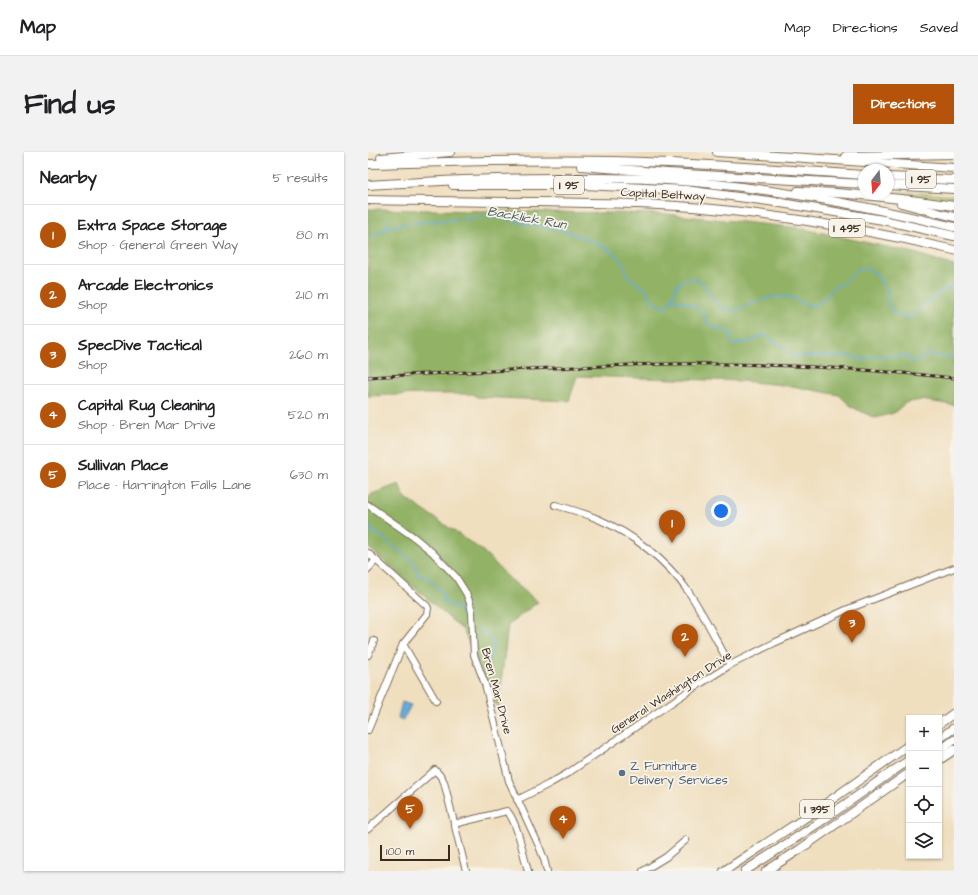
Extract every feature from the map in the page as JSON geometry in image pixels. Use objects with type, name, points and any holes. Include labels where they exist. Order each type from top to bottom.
[{"type":"highway","points":[[368,160],[450,152]]},
{"type":"highway","points":[[717,152],[954,168]]},
{"type":"highway","points":[[798,157],[954,154]]},
{"type":"highway","points":[[508,161],[538,162],[668,173],[858,184]]},
{"type":"highway","name":"I 95","points":[[368,164],[508,161],[612,161],[748,167],[858,175]]},
{"type":"highway","name":"I 95","points":[[894,177],[954,180]]},
{"type":"highway","points":[[368,186],[451,180],[514,178],[624,178],[668,180],[753,188],[858,194]]},
{"type":"highway","name":"I 95","points":[[368,186],[584,185],[685,190],[770,201],[884,220],[954,236]]},
{"type":"highway","points":[[894,185],[954,190]]},
{"type":"highway","points":[[753,188],[854,205],[954,227]]},
{"type":"highway","points":[[894,198],[954,206]]},
{"type":"highway","name":"Capital Beltway","points":[[368,200],[611,203],[712,209],[781,216],[846,227],[914,240],[954,250]]},
{"type":"highway","points":[[887,200],[954,217]]},
{"type":"highway","points":[[914,240],[954,255]]},
{"type":"highway","points":[[942,722],[954,713]]},
{"type":"highway","points":[[942,737],[954,728]]},
{"type":"highway","points":[[942,748],[954,740]]},
{"type":"highway","name":"I 395","points":[[724,871],[811,814],[906,747]]},
{"type":"highway","points":[[942,758],[954,750]]},
{"type":"highway","points":[[745,871],[906,762]]},
{"type":"highway","name":"I 395","points":[[766,871],[799,850],[906,775]]},
{"type":"street","name":"Bren Mar Drive","points":[[368,505],[415,538],[432,552],[456,577],[466,593],[472,613],[474,655],[485,684],[509,781],[539,846],[547,871]]},
{"type":"street","points":[[555,505],[588,515],[609,524],[634,538],[655,555],[672,572],[698,606],[730,665]]},
{"type":"street","points":[[368,553],[389,568],[428,608],[427,614],[403,644],[368,730]]},
{"type":"street","points":[[368,569],[376,560]]},
{"type":"street","name":"General Washington Drive","points":[[517,800],[568,774],[687,692],[730,665],[848,609],[954,568]]},
{"type":"street","points":[[368,655],[374,641]]},
{"type":"street","points":[[403,644],[436,701]]},
{"type":"street","points":[[368,829],[435,770],[444,782],[466,871]]},
{"type":"street","points":[[454,824],[507,811],[511,815],[515,825],[528,871]]},
{"type":"street","points":[[643,871],[666,857],[686,840]]},
{"type":"green space","points":[[894,193],[954,196],[954,203],[894,195]]},
{"type":"green space","points":[[368,209],[666,214],[799,228],[915,253],[954,266],[954,405],[921,400],[905,403],[894,413],[875,418],[852,407],[839,395],[792,386],[742,381],[577,376],[569,401],[477,397],[473,394],[368,396]]},
{"type":"green space","points":[[399,484],[404,497],[483,551],[510,579],[538,602],[508,625],[498,709],[463,630],[368,547],[368,498],[372,494]]},
{"type":"water","points":[[402,702],[411,705],[403,720],[398,718]]},
{"type":"waterway","name":"Backlick Run","points":[[368,237],[373,236],[389,227],[401,224],[485,217],[513,220],[565,231],[592,241],[611,251],[619,258],[629,278],[644,288],[648,292],[653,302],[665,307],[672,299],[678,285],[685,279],[698,280],[704,285],[715,300],[728,311],[739,309],[763,299],[775,297],[792,297],[805,304],[813,305],[822,301],[835,287],[845,283],[857,269],[860,268],[868,269],[877,276],[888,292],[891,311],[904,317],[909,317],[916,314],[942,291],[954,285]]},
{"type":"waterway","name":"Backlick Run","points":[[386,220],[387,228]]},
{"type":"waterway","points":[[672,299],[695,306],[705,314],[705,321],[715,328],[731,333],[731,343],[734,345],[754,341],[764,334],[780,344],[792,355],[850,356],[863,360],[871,356],[907,356],[911,361],[919,361],[926,354],[954,357]]},
{"type":"waterway","points":[[368,525],[373,532],[382,537],[411,560],[415,565],[419,576],[427,577],[435,584],[444,595],[443,601],[458,608],[467,621]]},
{"type":"waterway","points":[[478,629],[492,639],[493,645],[491,660]]},
{"type":"railway","points":[[368,377],[594,366],[741,364],[883,371],[954,378]]},
{"type":"place","name":"Extra Space Storage","points":[[672,543]]},
{"type":"place","name":"SpecDive Tactical","points":[[852,643]]},
{"type":"place","name":"Arcade Electronics","points":[[685,657]]},
{"type":"place","name":"Z Furniture Delivery Services","points":[[622,773]]},
{"type":"place","name":"Sullivan Place","points":[[410,829]]},
{"type":"place","name":"Capital Rug Cleaning","points":[[563,839]]}]
